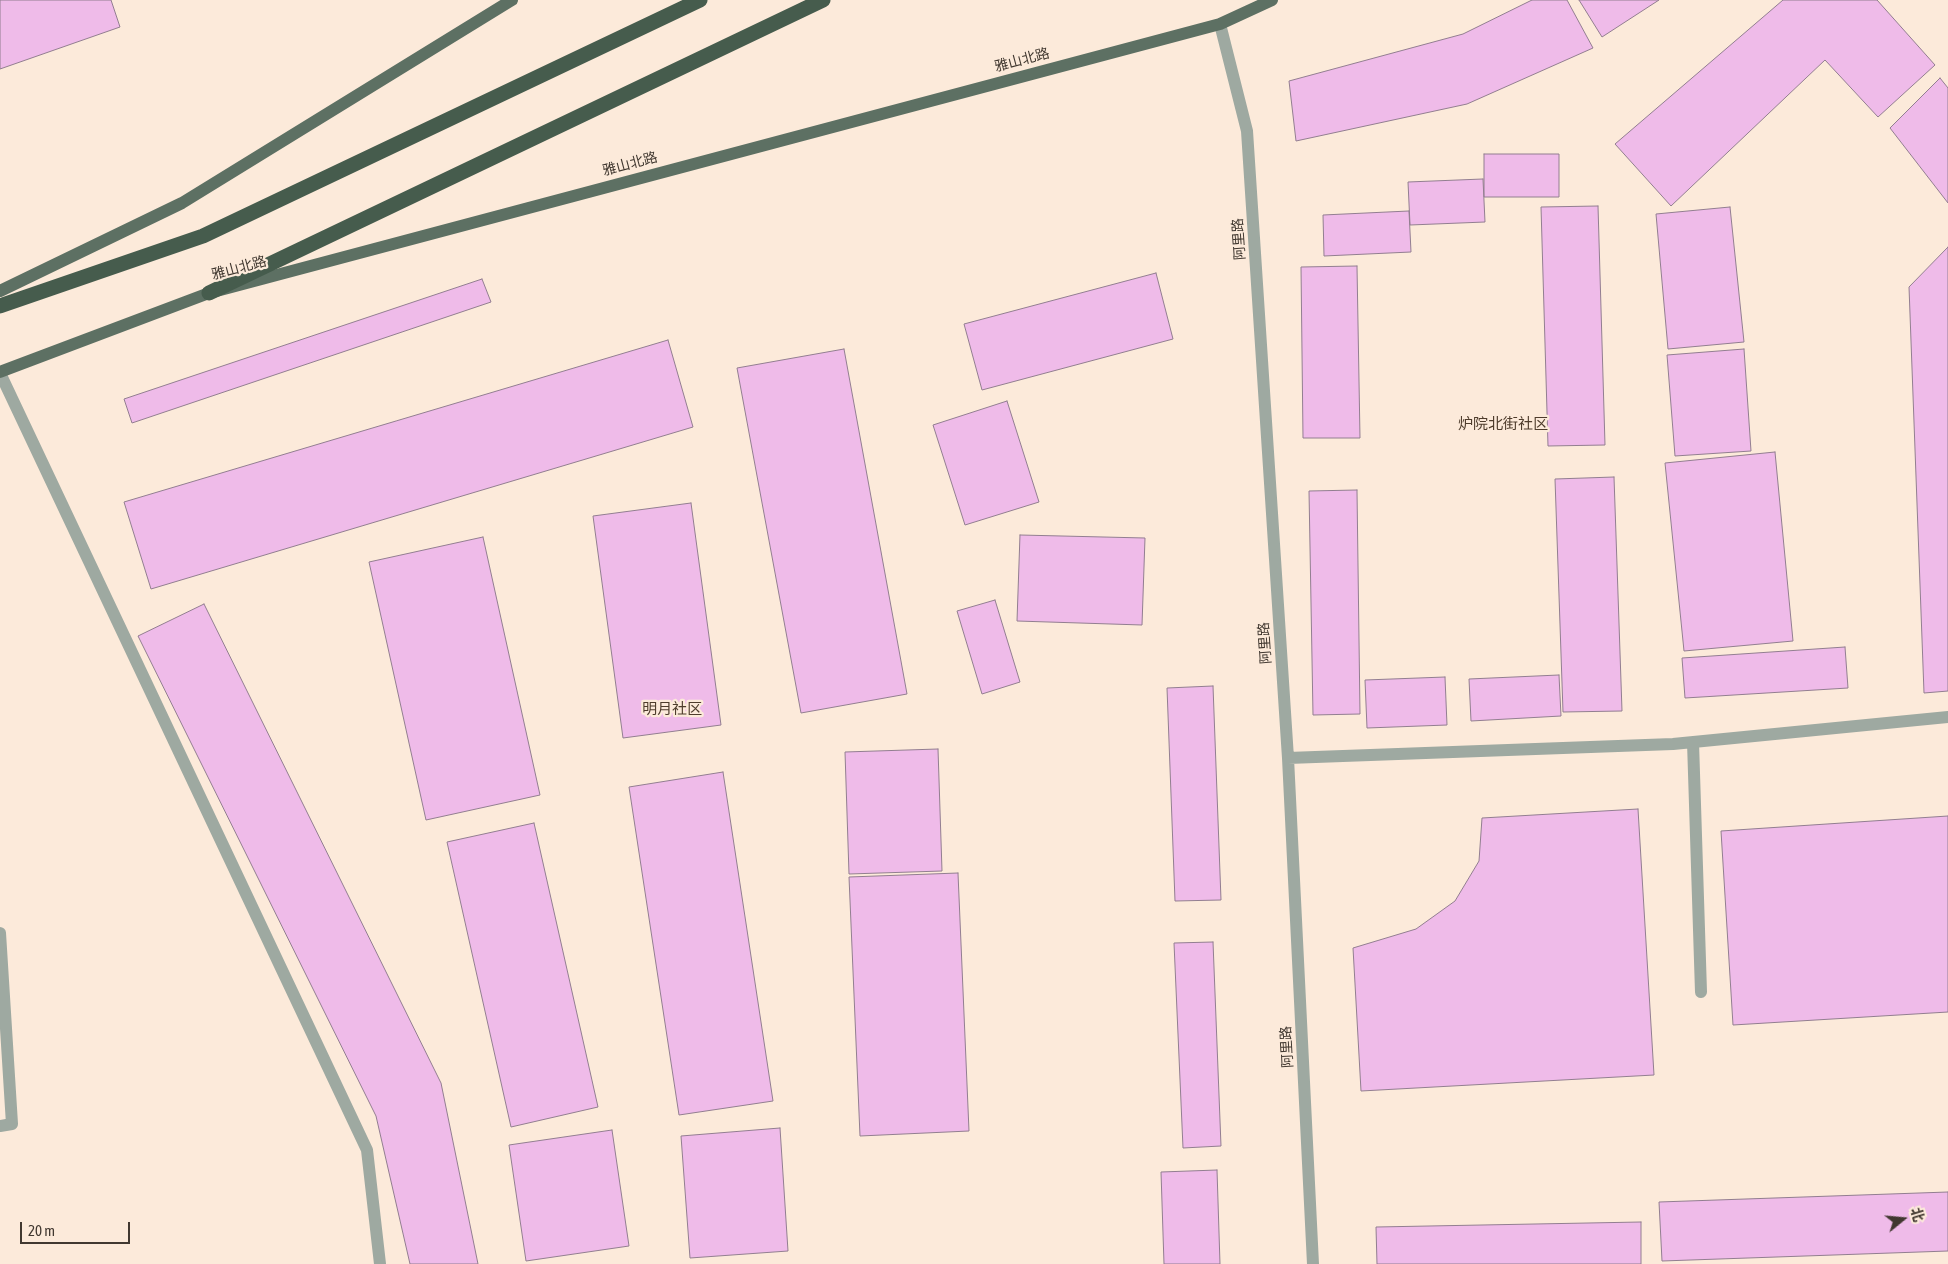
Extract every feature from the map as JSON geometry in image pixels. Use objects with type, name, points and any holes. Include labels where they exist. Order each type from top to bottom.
[{"type":"highway","points":[[0,306],[203,236],[700,0]]},
{"type":"highway","points":[[209,293],[823,0]]},
{"type":"main road","points":[[0,292],[182,203],[512,0]]},
{"type":"main road","name":"雅山北路","points":[[0,373],[209,293],[1220,24],[1272,0]]},
{"type":"street","name":"阿里路","points":[[1220,24],[1247,131],[1288,758],[1313,1264]]},
{"type":"street","points":[[0,373],[367,1150],[380,1264]]},
{"type":"street","points":[[1288,758],[1693,742],[1948,717]]},
{"type":"street","points":[[1693,742],[1701,992]]},
{"type":"street","points":[[0,933],[12,1124],[0,1126]]},
{"type":"building","points":[[0,0],[111,0],[120,27],[0,69]]},
{"type":"building","points":[[1532,0],[1567,0],[1593,48],[1467,104],[1296,141],[1289,81],[1463,34]]},
{"type":"building","points":[[1579,0],[1659,0],[1602,37]]},
{"type":"building","points":[[1783,0],[1877,0],[1935,65],[1878,117],[1825,60],[1671,206],[1615,144]]},
{"type":"building","points":[[1940,78],[1948,88],[1948,203],[1890,128]]},
{"type":"building","points":[[1484,154],[1559,154],[1559,197],[1484,197]]},
{"type":"building","points":[[1483,179],[1485,222],[1410,225],[1408,182]]},
{"type":"building","points":[[1598,206],[1605,445],[1548,446],[1541,207]]},
{"type":"building","points":[[1730,207],[1744,342],[1668,349],[1656,214]]},
{"type":"building","points":[[1409,211],[1411,252],[1324,256],[1323,215]]},
{"type":"building","points":[[1948,247],[1948,691],[1924,693],[1909,287]]},
{"type":"building","points":[[1357,266],[1360,438],[1303,438],[1301,267]]},
{"type":"building","points":[[1156,273],[1173,339],[982,390],[964,324]]},
{"type":"building","points":[[482,279],[491,302],[132,423],[124,399]]},
{"type":"building","points":[[668,340],[693,427],[151,589],[124,502]]},
{"type":"building","points":[[844,349],[907,694],[801,713],[737,368]]},
{"type":"building","points":[[1744,349],[1751,451],[1675,456],[1667,355]]},
{"type":"building","points":[[1007,401],[1039,502],[965,525],[933,425]]},
{"type":"building","points":[[1775,452],[1793,641],[1684,651],[1665,463]]},
{"type":"building","points":[[1614,477],[1622,711],[1563,712],[1555,479]]},
{"type":"building","points":[[1357,490],[1360,714],[1313,715],[1309,491]]},
{"type":"building","points":[[691,503],[721,725],[623,738],[593,516]]},
{"type":"building","points":[[1020,535],[1145,538],[1142,625],[1017,621]]},
{"type":"building","points":[[483,537],[540,795],[426,820],[369,562]]},
{"type":"building","points":[[995,600],[1020,682],[982,694],[957,611]]},
{"type":"building","points":[[204,604],[441,1083],[478,1264],[410,1264],[376,1116],[138,636]]},
{"type":"building","points":[[1845,647],[1848,688],[1685,698],[1682,658]]},
{"type":"building","points":[[1559,675],[1561,716],[1471,721],[1469,679]]},
{"type":"building","points":[[1445,677],[1447,725],[1367,728],[1365,680]]},
{"type":"building","points":[[1213,686],[1221,900],[1175,901],[1167,688]]},
{"type":"building","points":[[938,749],[942,871],[849,874],[845,752]]},
{"type":"building","points":[[723,772],[773,1101],[679,1115],[629,787]]},
{"type":"building","points":[[1638,809],[1654,1075],[1361,1091],[1353,948],[1416,929],[1455,901],[1479,861],[1482,818]]},
{"type":"building","points":[[1948,816],[1948,1012],[1733,1025],[1721,831]]},
{"type":"building","points":[[534,823],[598,1107],[511,1127],[447,842]]},
{"type":"building","points":[[958,873],[969,1131],[860,1136],[849,877]]},
{"type":"building","points":[[1213,942],[1221,1146],[1183,1148],[1174,943]]},
{"type":"building","points":[[780,1128],[788,1251],[690,1258],[681,1136]]},
{"type":"building","points":[[612,1130],[629,1246],[526,1261],[509,1145]]},
{"type":"building","points":[[1217,1170],[1220,1264],[1164,1264],[1161,1172]]},
{"type":"building","points":[[1948,1192],[1948,1251],[1662,1261],[1659,1202]]},
{"type":"building","points":[[1641,1222],[1641,1264],[1377,1264],[1376,1227]]},
{"type":"district","name":"炉院北街社区","points":[[1503,424]]},
{"type":"district","name":"明月社区","points":[[672,709]]}]
